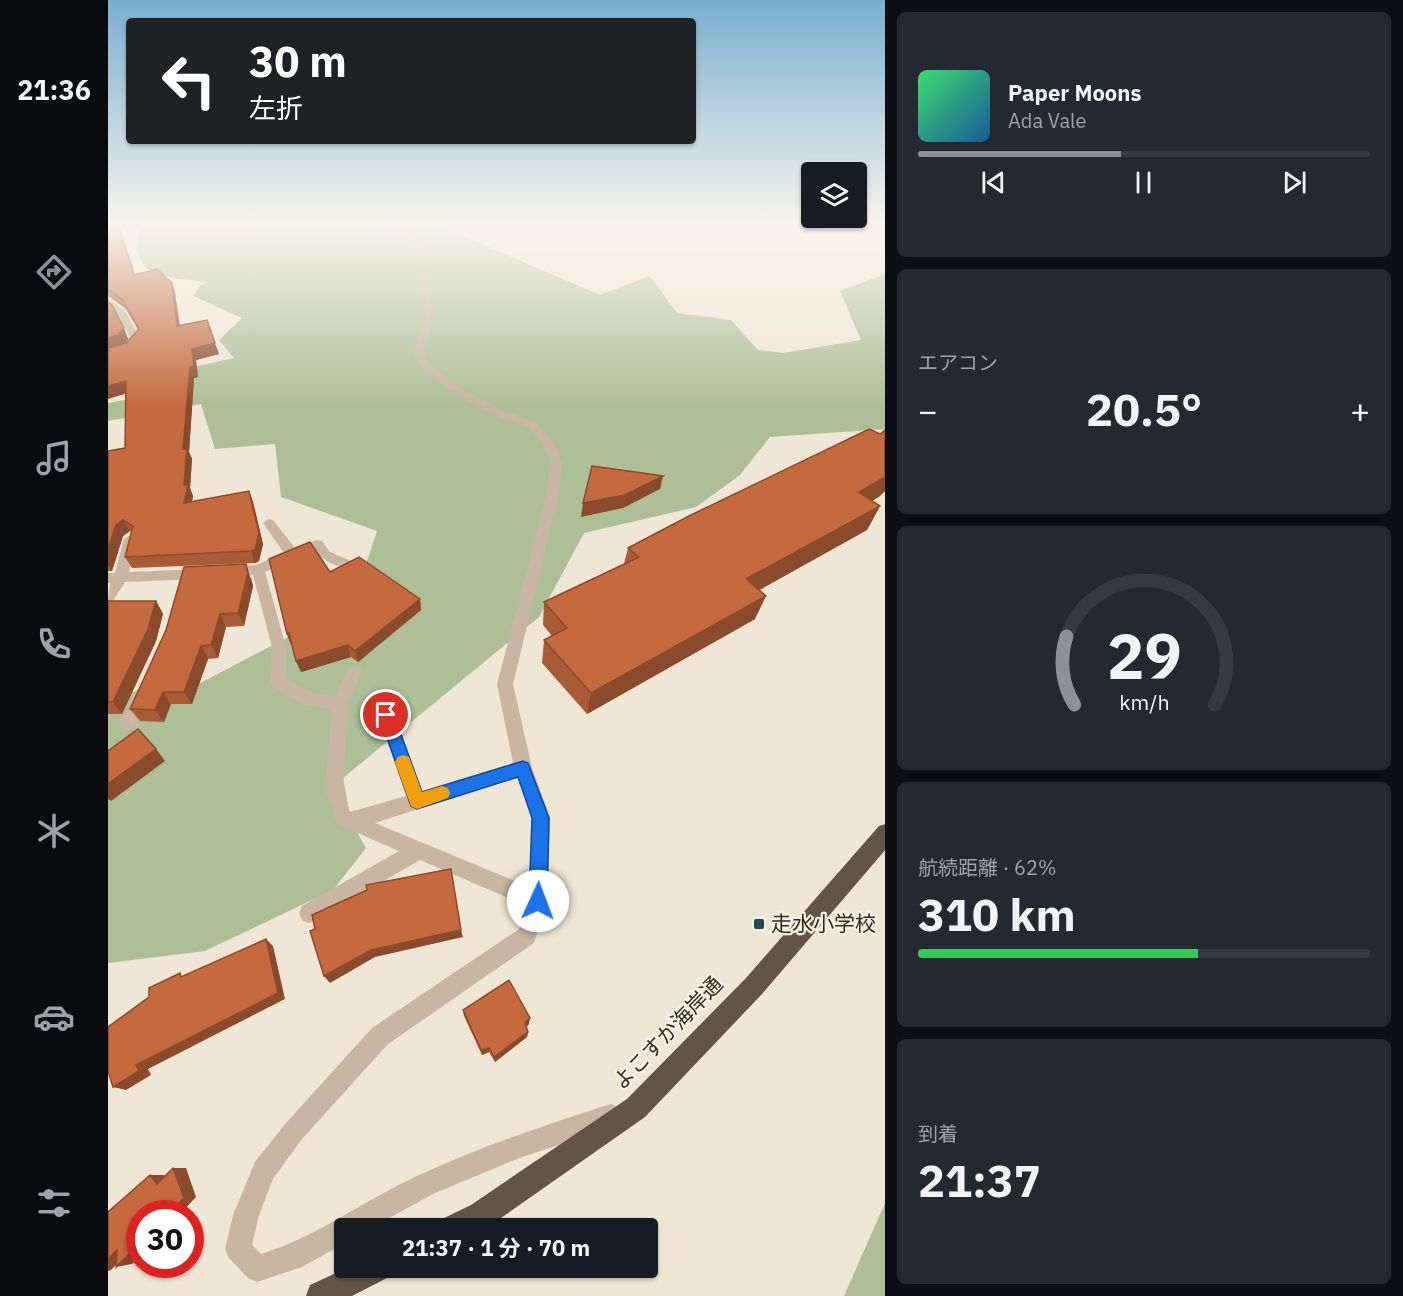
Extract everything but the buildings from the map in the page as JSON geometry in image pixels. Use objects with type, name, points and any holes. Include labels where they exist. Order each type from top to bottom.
[{"type":"highway","name":"よこすか海岸通","points":[[475,1218],[636,1108],[754,986],[885,833]]},
{"type":"highway","points":[[321,1296],[357,1278]]},
{"type":"street","points":[[334,1236],[293,1258],[257,1269],[238,1249],[246,1215],[264,1172],[294,1131],[380,1036],[527,936],[538,901],[541,818],[523,768],[505,684],[552,497],[556,462],[548,442],[531,424],[502,414],[451,387],[425,366],[418,352],[431,313],[423,291],[423,284]]},
{"type":"street","points":[[108,301],[122,313],[135,339],[127,350],[108,355]]},
{"type":"street","points":[[268,523],[292,554]]},
{"type":"street","points":[[108,597],[131,537]]},
{"type":"street","points":[[114,578],[182,580],[258,570],[316,544],[325,555],[350,565]]},
{"type":"street","points":[[258,570],[279,647],[278,682],[309,699],[340,704]]},
{"type":"street","points":[[354,671],[340,704],[334,789],[344,818],[538,901]]},
{"type":"street","points":[[128,723],[147,682]]},
{"type":"street","points":[[386,715],[417,801]]},
{"type":"street","points":[[351,822],[523,768]]},
{"type":"street","points":[[309,913],[418,851]]},
{"type":"street","points":[[366,1218],[424,1185],[519,1146],[636,1108]]},
{"type":"green space","points":[[576,284],[600,295],[628,284],[656,284],[677,313],[731,320],[758,350],[783,353],[861,340],[840,291],[857,284],[885,284],[885,429],[770,437],[740,475],[696,507],[584,533],[539,617],[343,778],[351,822],[366,848],[333,890],[205,951],[108,963],[108,693],[189,689],[353,603],[377,531],[281,497],[275,444],[215,449],[201,404],[108,421],[108,403],[177,390],[175,371],[234,358],[219,340],[242,318],[193,296],[200,286]]},
{"type":"green space","points":[[885,1203],[885,1296],[844,1296]]},
{"type":"slow traffic","points":[[403,762],[417,801],[442,793]]},
{"type":"place","name":"走水小学校","points":[[759,924]]},
{"type":"route","points":[[386,715],[417,801],[523,768],[541,818],[538,901]]}]
